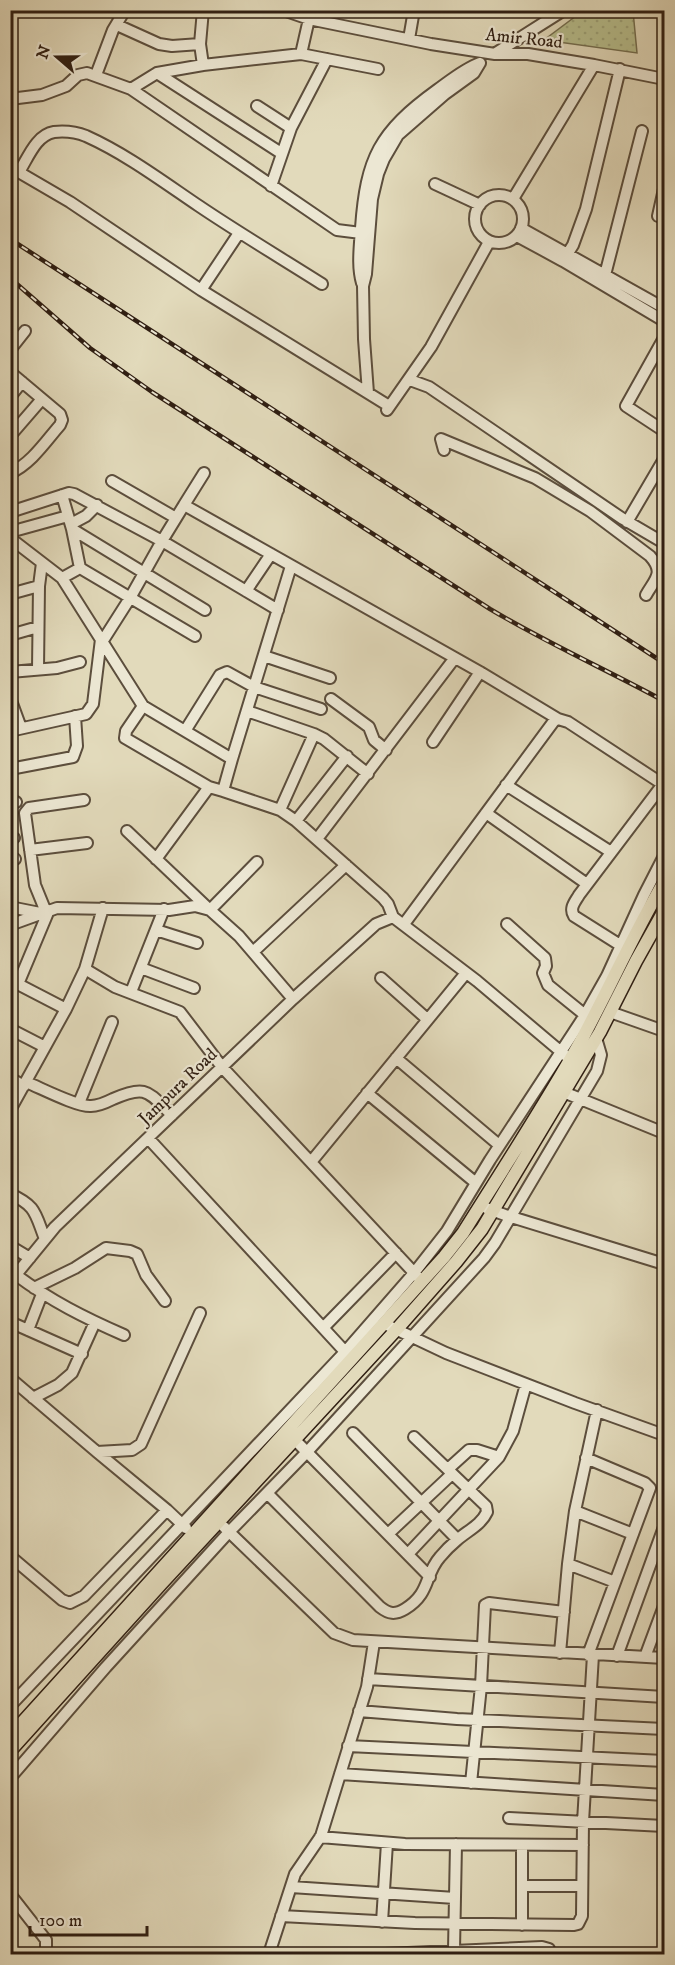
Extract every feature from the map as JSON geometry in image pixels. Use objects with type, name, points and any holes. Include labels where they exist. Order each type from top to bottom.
[{"type":"main road","points":[[10,1736],[193,1534],[215,1518],[295,1440],[397,1329],[482,1229],[558,1090],[570,1059],[608,992],[646,913],[664,882]]},
{"type":"main road","points":[[570,1059],[596,1038],[610,1012],[627,953],[664,911]]},
{"type":"main road","points":[[10,1750],[215,1518],[348,1355],[384,1323],[418,1277],[463,1233],[558,1090]]},
{"type":"street","points":[[96,75],[113,30],[125,10]]},
{"type":"street","points":[[203,10],[200,44],[203,65]]},
{"type":"street","name":"Amir Road","points":[[283,10],[409,39],[495,54],[528,54],[620,69],[664,79]]},
{"type":"street","points":[[409,39],[414,10]]},
{"type":"street","points":[[368,393],[363,327],[363,286],[359,266],[366,181],[375,155],[388,133],[427,97],[469,67],[495,54],[564,10]]},
{"type":"street","points":[[301,54],[310,15]]},
{"type":"street","points":[[117,25],[159,44],[172,46],[200,44]]},
{"type":"street","points":[[131,89],[157,73],[203,65],[301,54],[378,69]]},
{"type":"street","points":[[270,186],[291,128],[327,59]]},
{"type":"street","points":[[363,286],[372,200],[378,174],[388,151],[398,135],[445,94],[474,73],[480,63]]},
{"type":"street","points":[[513,199],[594,65]]},
{"type":"street","points":[[568,253],[586,209],[620,69]]},
{"type":"street","points":[[10,99],[42,95],[66,86],[78,75],[87,73],[96,75],[131,89],[336,230],[361,233]]},
{"type":"street","points":[[157,73],[281,153]]},
{"type":"street","points":[[257,106],[291,128]]},
{"type":"street","points":[[605,275],[642,131]]},
{"type":"street","points":[[322,284],[239,233],[154,176],[83,135],[52,132],[44,136],[15,170],[70,202],[201,290],[368,393],[388,409],[431,347],[489,242]]},
{"type":"street","points":[[435,184],[480,205]]},
{"type":"street","points":[[658,216],[664,189]]},
{"type":"street","points":[[495,195],[505,195],[513,199],[520,206],[523,215],[519,232],[504,243],[489,242],[479,232],[476,223],[476,214],[480,205],[495,195]]},
{"type":"street","points":[[519,232],[568,253],[664,308]]},
{"type":"street","points":[[519,232],[664,321]]},
{"type":"street","points":[[201,290],[239,233]]},
{"type":"street","points":[[10,350],[25,331]]},
{"type":"street","points":[[664,338],[626,406],[664,431]]},
{"type":"street","points":[[10,372],[60,414],[62,420],[26,463],[10,473]]},
{"type":"street","points":[[410,380],[429,387],[627,522],[664,543]]},
{"type":"street","points":[[10,397],[22,382]]},
{"type":"street","points":[[12,433],[42,399]]},
{"type":"street","points":[[444,450],[441,439],[535,478],[590,511],[651,556],[657,564],[657,575],[646,595]]},
{"type":"street","points":[[627,522],[664,459]]},
{"type":"street","points":[[10,698],[16,729],[87,714],[93,704],[102,640],[130,598],[204,473]]},
{"type":"street","points":[[112,482],[176,518]]},
{"type":"street","points":[[10,512],[62,495],[74,494],[162,541],[278,610]]},
{"type":"street","points":[[62,495],[80,568],[195,636]]},
{"type":"street","points":[[10,532],[70,523],[86,516],[97,505]]},
{"type":"street","points":[[184,505],[480,672],[558,719],[568,722],[664,785],[611,852],[572,907],[574,916],[627,953]]},
{"type":"street","points":[[70,523],[144,573],[205,610]]},
{"type":"street","points":[[10,538],[62,578],[143,706],[232,759]]},
{"type":"street","points":[[246,591],[271,554]]},
{"type":"street","points":[[38,669],[39,586],[42,562]]},
{"type":"street","points":[[223,791],[291,566]]},
{"type":"street","points":[[62,578],[80,568]]},
{"type":"street","points":[[10,594],[39,586]]},
{"type":"street","points":[[10,635],[38,627]]},
{"type":"street","points":[[264,656],[330,678]]},
{"type":"street","points":[[317,839],[454,659]]},
{"type":"street","points":[[10,672],[68,666],[80,662]]},
{"type":"street","points":[[185,731],[220,675],[227,672],[254,687],[321,710]]},
{"type":"street","points":[[433,742],[480,672]]},
{"type":"street","points":[[331,699],[369,727],[374,740],[386,750]]},
{"type":"street","points":[[143,706],[126,731],[125,738],[209,787],[280,810],[296,821],[383,898],[388,903],[393,917],[466,973],[570,1059]]},
{"type":"street","points":[[247,711],[314,734],[347,756],[368,774]]},
{"type":"street","points":[[10,769],[73,757],[78,746],[75,716]]},
{"type":"street","points":[[404,924],[554,721],[558,719]]},
{"type":"street","points":[[280,810],[314,734]]},
{"type":"street","points":[[296,821],[347,756]]},
{"type":"street","points":[[506,785],[611,852]]},
{"type":"street","points":[[156,859],[209,787]]},
{"type":"street","points":[[66,1009],[14,982],[45,912],[35,885],[25,816],[26,810],[84,800]]},
{"type":"street","points":[[486,813],[587,884]]},
{"type":"street","points":[[127,831],[239,936],[293,999]]},
{"type":"street","points":[[30,850],[87,843]]},
{"type":"street","points":[[10,1706],[182,1523],[348,1355],[418,1277],[500,1145],[570,1059],[585,1015],[607,976],[627,953],[644,895],[664,856]]},
{"type":"street","points":[[210,910],[257,862]]},
{"type":"street","points":[[253,952],[346,865]]},
{"type":"street","points":[[10,926],[57,908],[164,909],[195,906],[210,910]]},
{"type":"street","points":[[10,907],[45,912]]},
{"type":"street","points":[[10,1110],[66,1009],[85,969],[104,908]]},
{"type":"street","points":[[131,992],[164,909]]},
{"type":"street","name":"Jampura Road","points":[[13,1279],[55,1227],[293,999],[376,924],[393,917]]},
{"type":"street","points":[[507,924],[545,958],[546,966],[543,973],[548,985],[585,1015]]},
{"type":"street","points":[[156,930],[197,943]]},
{"type":"street","points":[[141,968],[194,988]]},
{"type":"street","points":[[85,969],[115,987],[180,1012],[222,1067],[418,1277]]},
{"type":"street","points":[[311,1162],[466,973]]},
{"type":"street","points":[[381,978],[428,1019]]},
{"type":"street","points":[[610,1012],[664,1031]]},
{"type":"street","points":[[79,1103],[112,1022]]},
{"type":"street","points":[[10,1029],[45,1047]]},
{"type":"street","points":[[10,1778],[106,1667],[229,1532],[307,1452],[484,1258],[581,1099],[601,1061],[596,1038]]},
{"type":"street","points":[[396,1058],[500,1145]]},
{"type":"street","points":[[10,1078],[91,1106],[130,1091],[141,1090],[151,1095],[172,1115]]},
{"type":"street","points":[[558,1090],[664,1133]]},
{"type":"street","points":[[367,1093],[476,1183]]},
{"type":"street","points":[[148,1138],[348,1355]]},
{"type":"street","points":[[10,1194],[23,1200],[32,1208],[45,1239]]},
{"type":"street","points":[[481,1205],[510,1217],[664,1264]]},
{"type":"street","points":[[10,1246],[30,1258]]},
{"type":"street","points":[[28,1330],[38,1291],[100,1250],[111,1248],[136,1254],[146,1275],[165,1300]]},
{"type":"street","points":[[323,1328],[396,1253]]},
{"type":"street","points":[[455,1289],[456,1262]]},
{"type":"street","points":[[13,1279],[65,1308],[124,1335]]},
{"type":"street","points":[[97,1452],[132,1450],[141,1444],[200,1313]]},
{"type":"street","points":[[10,1322],[82,1354]]},
{"type":"street","points":[[33,1398],[66,1380],[72,1373],[95,1322]]},
{"type":"street","points":[[384,1323],[446,1353],[664,1435]]},
{"type":"street","points":[[10,1378],[193,1534]]},
{"type":"street","points":[[408,1554],[499,1457],[513,1431],[526,1384]]},
{"type":"street","points":[[560,1653],[575,1511],[597,1410]]},
{"type":"street","points":[[353,1433],[457,1539]]},
{"type":"street","points":[[267,1493],[385,1611],[395,1614],[414,1604],[423,1592],[436,1562],[457,1539],[484,1519],[488,1512],[486,1506],[414,1437]]},
{"type":"street","points":[[295,1440],[430,1577]]},
{"type":"street","points":[[388,1534],[422,1502],[469,1450],[477,1450],[499,1457]]},
{"type":"street","points":[[281,1916],[454,1924],[578,1924],[582,1916],[583,1822],[591,1693],[590,1655],[650,1486],[586,1458]]},
{"type":"street","points":[[10,1556],[62,1600],[70,1603],[84,1596],[167,1510]]},
{"type":"street","points":[[575,1511],[633,1534]]},
{"type":"street","points":[[215,1518],[334,1633],[353,1640],[664,1658]]},
{"type":"street","points":[[617,1656],[664,1527]]},
{"type":"street","points":[[568,1564],[615,1582]]},
{"type":"street","points":[[471,1783],[481,1686],[485,1606],[487,1604],[564,1612]]},
{"type":"street","points":[[645,1657],[664,1606]]},
{"type":"street","points":[[269,1954],[295,1874],[320,1838],[359,1712],[368,1679],[374,1642]]},
{"type":"street","points":[[368,1679],[664,1697]]},
{"type":"street","points":[[359,1712],[664,1729]]},
{"type":"street","points":[[348,1746],[664,1761]]},
{"type":"street","points":[[340,1774],[664,1795]]},
{"type":"street","points":[[509,1818],[664,1826]]},
{"type":"street","points":[[320,1838],[387,1843],[583,1845]]},
{"type":"street","points":[[382,1922],[387,1843]]},
{"type":"street","points":[[454,1950],[456,1844]]},
{"type":"street","points":[[522,1845],[522,1925]]},
{"type":"street","points":[[522,1886],[582,1886]]},
{"type":"street","points":[[291,1887],[455,1898]]},
{"type":"street","points":[[10,1894],[46,1940],[46,1954]]},
{"type":"street","points":[[341,1954],[542,1947],[549,1949],[550,1954]]},
{"type":"green space","points":[[584,10],[633,11],[637,53],[544,40]]},
{"type":"railway","points":[[10,239],[664,663]]},
{"type":"railway","points":[[10,278],[90,348],[152,392],[490,609],[664,701]]}]
